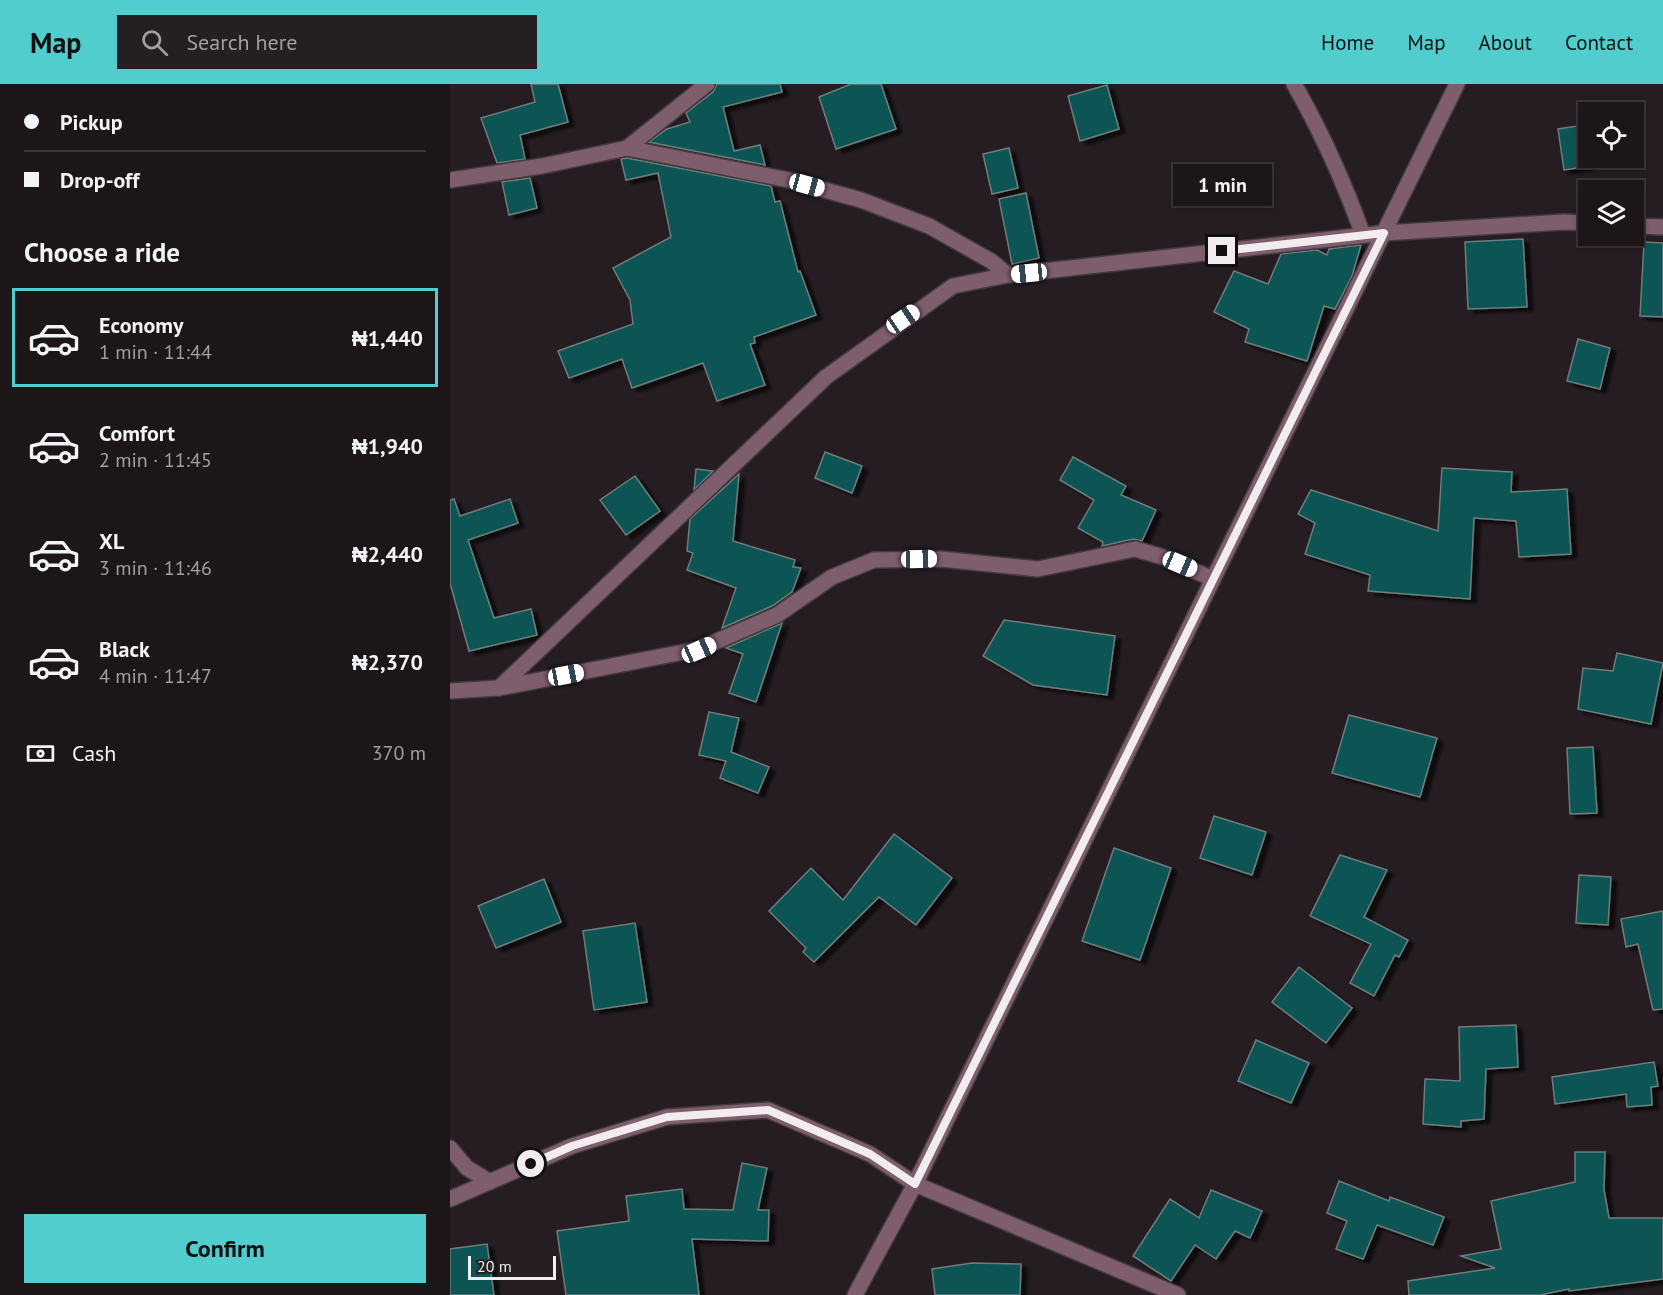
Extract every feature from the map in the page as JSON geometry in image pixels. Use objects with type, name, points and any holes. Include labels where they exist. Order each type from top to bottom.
[{"type":"street","points":[[627,148],[707,84]]},
{"type":"street","points":[[1294,84],[1319,128],[1344,181],[1363,235]]},
{"type":"street","points":[[855,1295],[915,1184],[1457,84]]},
{"type":"street","points":[[450,180],[627,148],[789,180],[861,200],[929,226],[991,261],[1008,275]]},
{"type":"street","points":[[499,688],[826,377],[903,319],[953,286],[1008,275],[1363,235],[1578,223]]},
{"type":"street","points":[[1644,226],[1663,227]]},
{"type":"street","points":[[450,691],[499,688],[699,650],[777,615],[832,577],[874,560],[941,559],[1038,569],[1135,549],[1163,557],[1214,579]]},
{"type":"street","points":[[450,1199],[572,1146],[667,1117],[768,1110],[870,1154],[915,1184],[1178,1295]]},
{"type":"street","points":[[450,1148],[467,1168],[489,1182]]},
{"type":"building","points":[[531,84],[558,84],[568,122],[520,135],[525,159],[497,163],[481,118],[535,102]]},
{"type":"building","points":[[717,84],[780,84],[782,92],[723,107],[734,151],[760,145],[765,165],[649,142],[667,129],[690,122],[686,113],[713,92]]},
{"type":"building","points":[[851,84],[881,84],[896,129],[836,149],[819,97]]},
{"type":"building","points":[[1107,85],[1119,129],[1080,141],[1068,96]]},
{"type":"building","points":[[1578,126],[1578,168],[1564,170],[1558,129]]},
{"type":"building","points":[[1009,148],[1018,188],[992,194],[983,154]]},
{"type":"building","points":[[627,158],[771,186],[775,202],[780,201],[798,272],[800,271],[816,315],[754,337],[755,343],[750,344],[765,385],[717,401],[703,363],[632,388],[622,359],[569,378],[558,351],[633,324],[630,300],[613,268],[671,237],[658,173],[626,180],[621,159]]},
{"type":"building","points":[[530,178],[537,208],[509,215],[502,182]]},
{"type":"building","points":[[1026,193],[1039,258],[1012,264],[999,199]]},
{"type":"building","points":[[1523,239],[1527,307],[1468,309],[1465,242]]},
{"type":"building","points":[[1644,242],[1663,243],[1663,317],[1640,316]]},
{"type":"building","points":[[1361,245],[1352,276],[1335,309],[1324,306],[1307,361],[1245,342],[1249,329],[1214,312],[1234,271],[1268,284],[1281,254],[1317,250],[1327,255],[1329,249]]},
{"type":"building","points":[[1578,339],[1610,348],[1600,389],[1567,381]]},
{"type":"building","points":[[825,452],[862,466],[852,493],[815,478]]},
{"type":"building","points":[[1073,457],[1126,486],[1121,495],[1156,510],[1142,541],[1133,539],[1102,546],[1103,542],[1078,528],[1094,500],[1060,480]]},
{"type":"building","points":[[1442,468],[1512,472],[1511,492],[1567,489],[1571,554],[1519,557],[1516,521],[1474,518],[1470,599],[1368,591],[1370,575],[1305,554],[1315,523],[1298,514],[1311,490],[1438,531]]},
{"type":"building","points":[[696,469],[713,471],[694,490]]},
{"type":"building","points":[[739,474],[733,541],[795,560],[793,567],[801,568],[792,592],[772,606],[722,628],[736,588],[687,570],[693,553],[687,551],[690,519]]},
{"type":"building","points":[[635,476],[660,511],[626,535],[600,500]]},
{"type":"building","points":[[454,499],[460,516],[510,499],[518,523],[468,540],[494,618],[531,609],[537,635],[469,651],[450,583],[450,500]]},
{"type":"building","points":[[1004,620],[1115,636],[1107,695],[1033,685],[983,656]]},
{"type":"building","points":[[782,623],[756,702],[729,693],[743,654],[726,648]]},
{"type":"building","points":[[1617,653],[1663,663],[1651,724],[1578,709],[1583,668],[1613,671]]},
{"type":"building","points":[[709,712],[739,718],[731,752],[769,767],[758,793],[720,778],[726,761],[699,755]]},
{"type":"building","points":[[1349,715],[1437,738],[1420,797],[1332,773]]},
{"type":"building","points":[[1593,747],[1597,813],[1570,814],[1567,748]]},
{"type":"building","points":[[1214,816],[1266,832],[1252,875],[1200,858]]},
{"type":"building","points":[[894,834],[952,878],[916,925],[879,897],[814,962],[803,952],[806,948],[769,911],[811,868],[843,900]]},
{"type":"building","points":[[1114,848],[1171,868],[1140,960],[1082,941]]},
{"type":"building","points":[[1340,855],[1387,870],[1364,917],[1408,940],[1399,957],[1395,955],[1374,996],[1350,983],[1371,944],[1310,916]]},
{"type":"building","points":[[1579,875],[1611,877],[1608,925],[1576,923]]},
{"type":"building","points":[[544,879],[561,922],[496,948],[478,906]]},
{"type":"building","points":[[1663,911],[1663,1009],[1653,1010],[1638,944],[1626,947],[1621,919]]},
{"type":"building","points":[[635,923],[647,1002],[594,1010],[583,931]]},
{"type":"building","points":[[1299,967],[1352,1008],[1326,1043],[1272,1002]]},
{"type":"building","points":[[1516,1025],[1518,1067],[1486,1069],[1484,1119],[1461,1121],[1461,1127],[1423,1124],[1425,1079],[1460,1081],[1459,1027]]},
{"type":"building","points":[[1256,1040],[1309,1063],[1291,1103],[1238,1081]]},
{"type":"building","points":[[1654,1062],[1658,1086],[1651,1087],[1652,1105],[1627,1107],[1626,1094],[1555,1104],[1552,1077]]},
{"type":"building","points":[[1575,1152],[1605,1152],[1604,1190],[1609,1218],[1663,1218],[1663,1279],[1569,1291],[1569,1289],[1540,1295],[1409,1295],[1408,1281],[1495,1268],[1461,1256],[1501,1249],[1491,1201],[1575,1182]]},
{"type":"building","points":[[742,1163],[767,1168],[758,1210],[769,1210],[768,1241],[692,1239],[699,1295],[566,1295],[557,1231],[629,1221],[626,1196],[682,1189],[684,1209],[733,1210]]},
{"type":"building","points":[[1339,1181],[1389,1201],[1390,1197],[1444,1217],[1433,1245],[1377,1225],[1363,1259],[1336,1249],[1347,1221],[1327,1213]]},
{"type":"building","points":[[1211,1190],[1262,1211],[1250,1238],[1235,1231],[1216,1259],[1195,1245],[1171,1281],[1133,1256],[1170,1199],[1199,1218]]},
{"type":"building","points":[[487,1244],[494,1295],[450,1295],[450,1249]]},
{"type":"building","points":[[972,1263],[1021,1264],[1020,1295],[935,1295],[932,1269]]},
{"type":"route","points":[[531,1164],[572,1146],[667,1117],[768,1110],[870,1154],[915,1184],[1384,233],[1222,251]]}]
